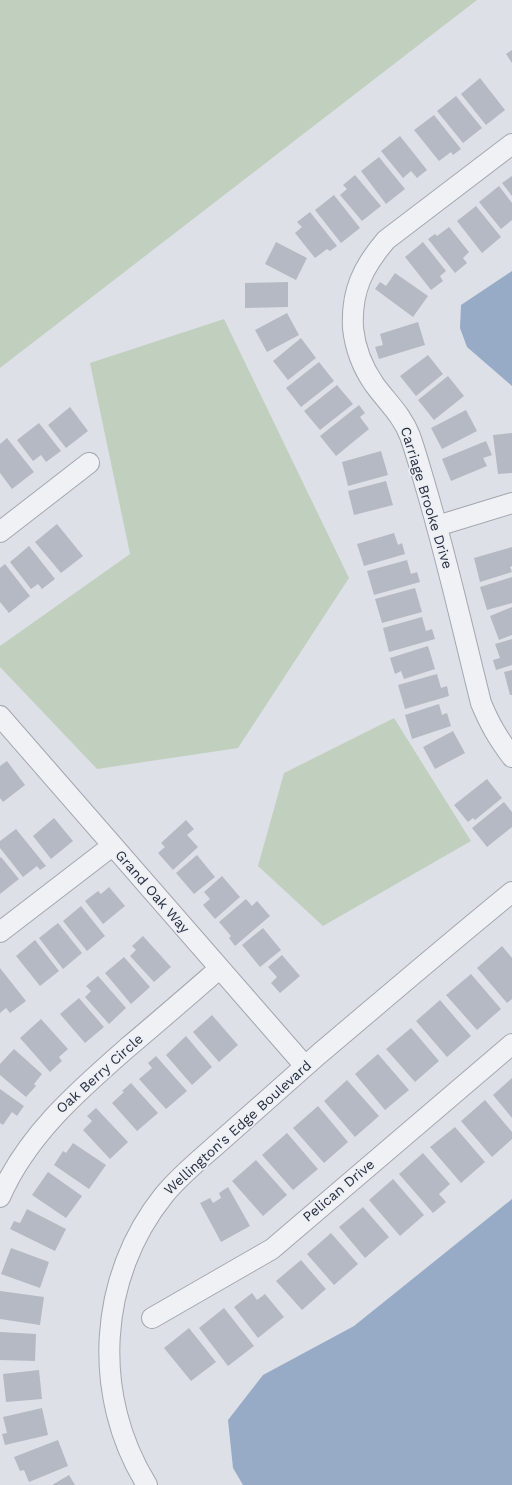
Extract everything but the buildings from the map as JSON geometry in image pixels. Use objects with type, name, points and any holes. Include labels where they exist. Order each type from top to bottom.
[{"type":"street","name":"Carriage Brooke Drive","points":[[512,144],[386,240],[372,256],[362,274],[356,293],[353,310],[353,329],[357,350],[364,368],[374,384],[399,414],[410,435],[437,526],[481,703],[496,735],[512,756]]},
{"type":"street","points":[[0,532],[89,463]]},
{"type":"street","points":[[437,526],[512,503]]},
{"type":"street","name":"Grand Oak Way","points":[[3,727],[112,846],[305,1066]]},
{"type":"street","points":[[0,932],[112,846]]},
{"type":"street","name":"Wellington's Edge Boulevard","points":[[147,1485],[138,1471],[116,1414],[110,1384],[108,1354],[110,1323],[122,1272],[133,1243],[148,1217],[176,1181],[305,1066],[512,892]]},
{"type":"street","name":"Oak Berry Circle","points":[[0,1197],[16,1167],[37,1136],[61,1108],[83,1086],[219,968]]},
{"type":"street","name":"Pelican Drive","points":[[152,1318],[272,1249],[512,1044]]},
{"type":"green space","points":[[0,0],[477,0],[0,368]]},
{"type":"green space","points":[[224,319],[349,578],[238,748],[97,769],[0,667],[0,646],[130,554],[90,363]]},
{"type":"green space","points":[[394,718],[471,841],[323,926],[258,866],[284,773]]},
{"type":"water","points":[[512,271],[512,386],[467,347],[460,328],[461,305]]},
{"type":"water","points":[[512,1199],[512,1485],[243,1485],[233,1468],[228,1420],[263,1375],[354,1326]]}]
